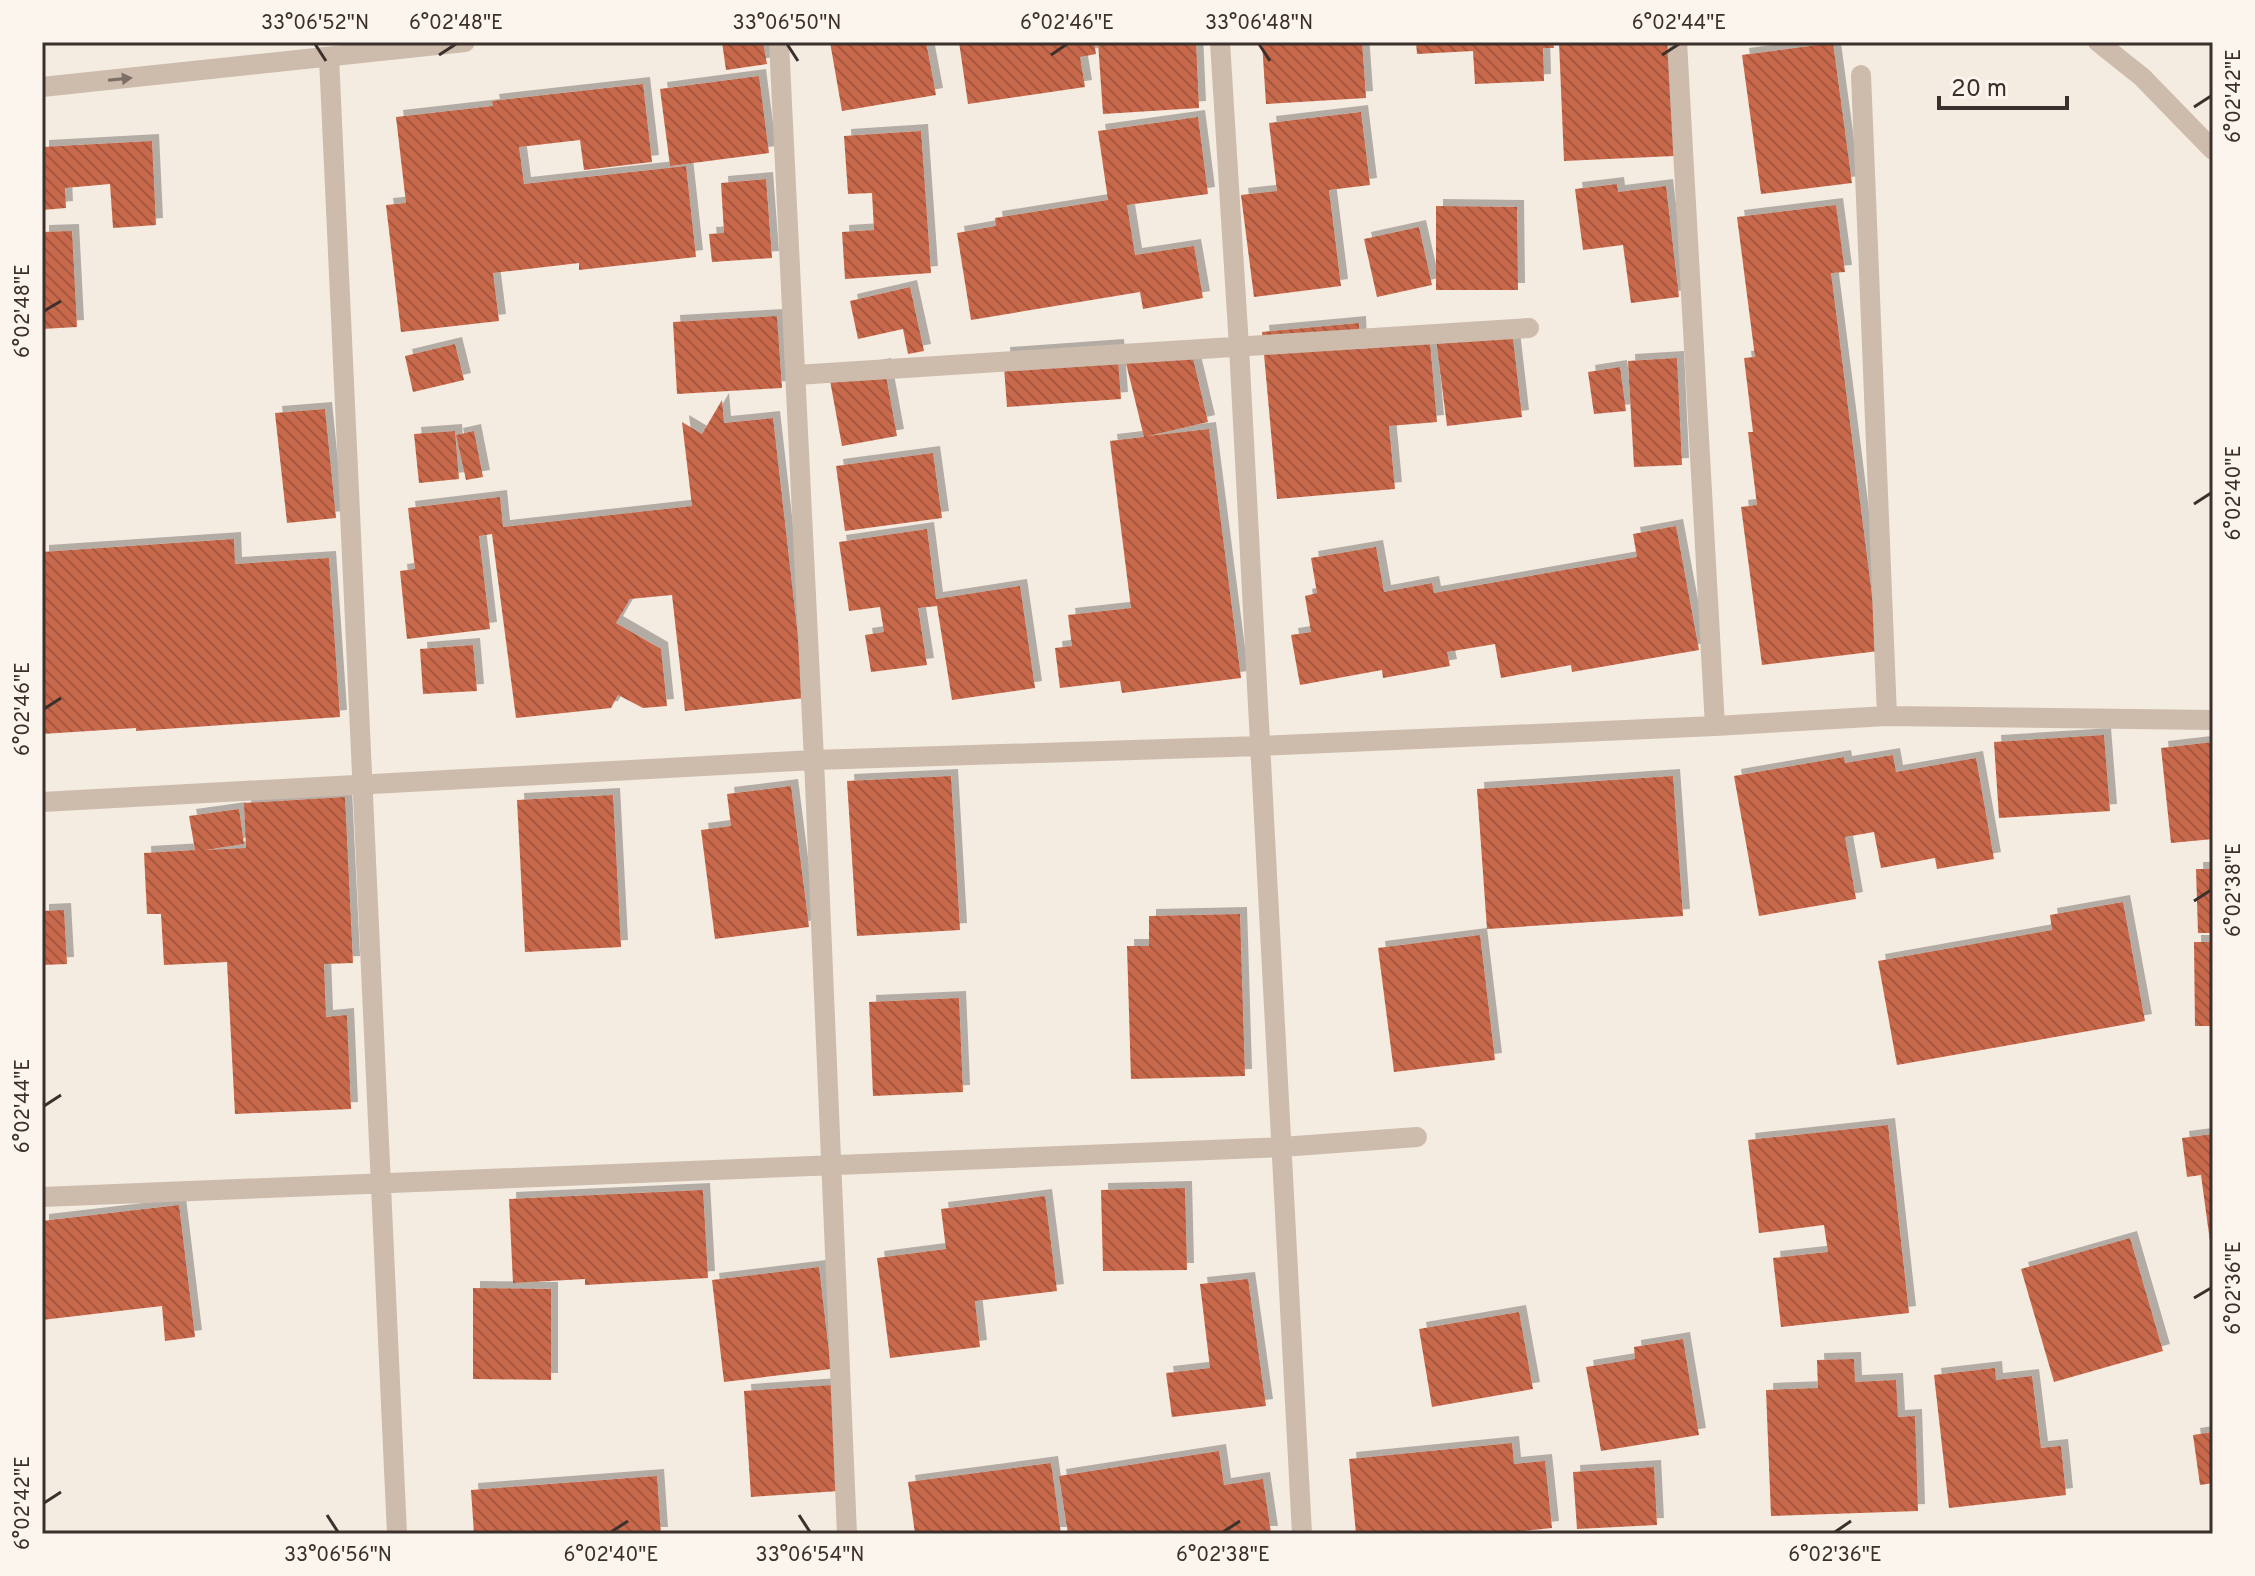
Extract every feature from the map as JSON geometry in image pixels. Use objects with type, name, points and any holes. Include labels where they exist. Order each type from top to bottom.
[{"type":"street","points":[[42,87],[465,42]]},
{"type":"street","points":[[779,42],[847,1534]]},
{"type":"street","points":[[1220,42],[1302,1534]]},
{"type":"street","points":[[1677,42],[1715,726]]},
{"type":"street","points":[[2098,42],[2142,77],[2213,150]]},
{"type":"street","points":[[329,57],[397,1534]]},
{"type":"street","points":[[1861,75],[1887,716]]},
{"type":"street","points":[[796,375],[1529,328]]},
{"type":"street","points":[[42,802],[814,760],[1260,746],[1887,716],[2213,720]]},
{"type":"street","points":[[42,1197],[1282,1147],[1417,1137]]},
{"type":"building","points":[[722,42],[763,42],[767,64],[726,70]]},
{"type":"building","points":[[830,42],[926,42],[936,95],[842,111]]},
{"type":"building","points":[[959,42],[1094,42],[1096,54],[1080,57],[1085,87],[968,104]]},
{"type":"building","points":[[1098,42],[1196,42],[1199,108],[1103,114]]},
{"type":"building","points":[[1262,42],[1362,42],[1366,98],[1266,104]]},
{"type":"building","points":[[1416,42],[1553,42],[1554,48],[1543,48],[1544,81],[1475,84],[1473,51],[1417,54]]},
{"type":"building","points":[[1559,42],[1669,42],[1674,156],[1564,161]]},
{"type":"building","points":[[1833,43],[1852,183],[1761,194],[1742,55]]},
{"type":"building","points":[[759,76],[769,153],[670,166],[660,89]]},
{"type":"building","points":[[643,84],[652,162],[584,170],[580,140],[519,147],[524,184],[686,166],[696,257],[579,270],[579,263],[493,273],[499,321],[401,332],[386,205],[406,203],[396,117],[493,106],[492,101]]},
{"type":"building","points":[[1361,112],[1370,185],[1329,190],[1341,286],[1254,297],[1241,195],[1277,191],[1269,123]]},
{"type":"building","points":[[1198,117],[1208,194],[1127,205],[1135,255],[1194,246],[1203,298],[1143,309],[1140,292],[971,320],[957,233],[996,226],[995,218],[1108,200],[1098,131]]},
{"type":"building","points":[[921,131],[931,273],[845,279],[842,232],[874,230],[872,193],[848,194],[844,136]]},
{"type":"building","points":[[152,141],[156,225],[113,228],[110,184],[65,188],[66,208],[42,210],[42,147]]},
{"type":"building","points":[[766,179],[772,258],[712,262],[709,234],[724,233],[721,183]]},
{"type":"building","points":[[1617,184],[1618,192],[1666,186],[1679,297],[1631,303],[1623,245],[1583,250],[1575,189]]},
{"type":"building","points":[[1836,205],[1845,272],[1831,273],[1879,651],[1762,665],[1741,507],[1757,505],[1748,432],[1753,432],[1744,358],[1755,357],[1737,217]]},
{"type":"building","points":[[1436,206],[1517,207],[1518,290],[1436,290]]},
{"type":"building","points":[[1419,227],[1432,285],[1377,297],[1364,239]]},
{"type":"building","points":[[72,231],[77,327],[42,329],[42,232]]},
{"type":"building","points":[[910,287],[924,351],[908,354],[903,329],[858,339],[850,301]]},
{"type":"building","points":[[777,316],[782,388],[677,394],[673,322]]},
{"type":"building","points":[[1359,323],[1360,349],[1430,343],[1437,422],[1389,426],[1395,489],[1277,499],[1262,332]]},
{"type":"building","points":[[1512,330],[1522,417],[1447,426],[1436,339]]},
{"type":"building","points":[[455,344],[464,380],[413,392],[405,356]]},
{"type":"building","points":[[1117,346],[1121,399],[1007,407],[1003,354]]},
{"type":"building","points":[[1192,354],[1208,422],[1148,436],[1209,429],[1241,678],[1122,693],[1120,681],[1060,688],[1055,648],[1072,646],[1068,615],[1131,608],[1110,441],[1144,437],[1124,355]]},
{"type":"building","points":[[1677,358],[1682,465],[1634,467],[1628,361]]},
{"type":"building","points":[[884,365],[897,436],[842,446],[829,375]]},
{"type":"building","points":[[1620,367],[1626,411],[1594,414],[1588,372]]},
{"type":"building","points":[[722,400],[724,423],[773,418],[805,698],[685,711],[672,595],[630,599],[616,623],[661,649],[667,706],[643,708],[618,695],[611,708],[516,718],[492,534],[479,536],[490,629],[407,639],[400,571],[415,569],[408,508],[500,497],[503,527],[692,506],[682,422],[702,434]]},
{"type":"building","points":[[325,409],[336,518],[287,523],[275,413]]},
{"type":"building","points":[[455,431],[459,479],[419,483],[414,434]]},
{"type":"building","points":[[474,431],[483,477],[466,480],[456,435]]},
{"type":"building","points":[[933,453],[942,518],[845,531],[836,466]]},
{"type":"building","points":[[1676,526],[1699,650],[1572,672],[1571,665],[1501,678],[1495,644],[1447,652],[1450,666],[1383,678],[1382,670],[1300,685],[1291,635],[1311,632],[1305,596],[1317,593],[1311,558],[1376,547],[1384,592],[1432,583],[1434,593],[1637,557],[1633,534]]},
{"type":"building","points":[[927,529],[936,599],[1020,586],[1035,688],[952,700],[937,606],[918,608],[927,665],[871,672],[865,635],[884,632],[880,607],[849,611],[839,542]]},
{"type":"building","points":[[234,539],[235,564],[329,558],[340,717],[42,734],[42,552]]},
{"type":"building","points":[[473,645],[477,691],[423,694],[420,649]]},
{"type":"building","points":[[2104,735],[2110,811],[1999,818],[1994,742]]},
{"type":"building","points":[[2213,742],[2213,839],[2171,843],[2161,748]]},
{"type":"building","points":[[1893,755],[1896,772],[1976,758],[1994,859],[1937,869],[1935,858],[1881,868],[1874,832],[1845,837],[1856,899],[1759,916],[1734,776],[1844,757],[1845,763]]},
{"type":"building","points":[[951,776],[960,930],[857,936],[847,781]]},
{"type":"building","points":[[1673,776],[1683,916],[1487,929],[1477,789]]},
{"type":"building","points":[[791,786],[809,927],[715,939],[701,830],[731,826],[727,794]]},
{"type":"building","points":[[613,795],[621,947],[525,952],[517,800]]},
{"type":"building","points":[[345,797],[353,963],[324,964],[326,1017],[347,1015],[351,1109],[235,1114],[227,962],[164,965],[161,914],[147,914],[144,853],[195,850],[189,816],[239,809],[244,844],[205,850],[246,848],[244,803]]},
{"type":"building","points":[[2196,869],[2213,869],[2213,933],[2198,933]]},
{"type":"building","points":[[2123,902],[2145,1021],[1897,1065],[1878,961],[2052,930],[2050,915]]},
{"type":"building","points":[[64,910],[67,964],[42,965],[42,911]]},
{"type":"building","points":[[1240,914],[1245,1076],[1131,1079],[1127,946],[1149,946],[1149,916]]},
{"type":"building","points":[[1480,935],[1495,1060],[1394,1072],[1378,948]]},
{"type":"building","points":[[2194,942],[2213,942],[2213,1026],[2195,1026]]},
{"type":"building","points":[[959,998],[963,1092],[873,1096],[869,1002]]},
{"type":"building","points":[[1888,1125],[1909,1313],[1781,1327],[1773,1258],[1828,1252],[1824,1225],[1759,1233],[1748,1140]]},
{"type":"building","points":[[2213,1134],[2211,1249],[2201,1175],[2187,1177],[2182,1138]]},
{"type":"building","points":[[1185,1188],[1187,1270],[1103,1271],[1101,1190]]},
{"type":"building","points":[[703,1190],[708,1278],[585,1285],[585,1279],[513,1283],[509,1199]]},
{"type":"building","points":[[1045,1196],[1057,1291],[975,1301],[980,1347],[890,1358],[877,1258],[946,1249],[941,1209]]},
{"type":"building","points":[[179,1205],[195,1337],[165,1341],[162,1306],[42,1320],[42,1221]]},
{"type":"building","points":[[2130,1238],[2163,1351],[2054,1382],[2021,1269]]},
{"type":"building","points":[[819,1267],[831,1369],[724,1382],[712,1280]]},
{"type":"building","points":[[1248,1279],[1266,1406],[1172,1417],[1166,1373],[1210,1368],[1200,1284]]},
{"type":"building","points":[[473,1288],[551,1289],[551,1380],[473,1379]]},
{"type":"building","points":[[1519,1312],[1533,1389],[1432,1407],[1419,1329]]},
{"type":"building","points":[[1683,1339],[1699,1435],[1601,1451],[1586,1367],[1635,1359],[1634,1347]]},
{"type":"building","points":[[1854,1359],[1855,1382],[1896,1380],[1898,1417],[1915,1416],[1918,1511],[1771,1516],[1766,1390],[1818,1388],[1817,1360]]},
{"type":"building","points":[[1995,1368],[1996,1380],[2032,1376],[2041,1448],[2061,1446],[2066,1495],[1949,1508],[1934,1375]]},
{"type":"building","points":[[832,1385],[839,1491],[751,1497],[744,1391]]},
{"type":"building","points":[[2213,1432],[2213,1483],[2200,1485],[2193,1435]]},
{"type":"building","points":[[1512,1443],[1514,1464],[1545,1461],[1552,1528],[1493,1534],[1356,1534],[1349,1459]]},
{"type":"building","points":[[1219,1451],[1224,1485],[1263,1479],[1271,1533],[1068,1534],[1059,1476]]},
{"type":"building","points":[[1051,1463],[1061,1534],[915,1534],[908,1482]]},
{"type":"building","points":[[1654,1467],[1657,1525],[1577,1529],[1573,1472]]},
{"type":"building","points":[[657,1476],[661,1534],[474,1534],[471,1490]]}]
